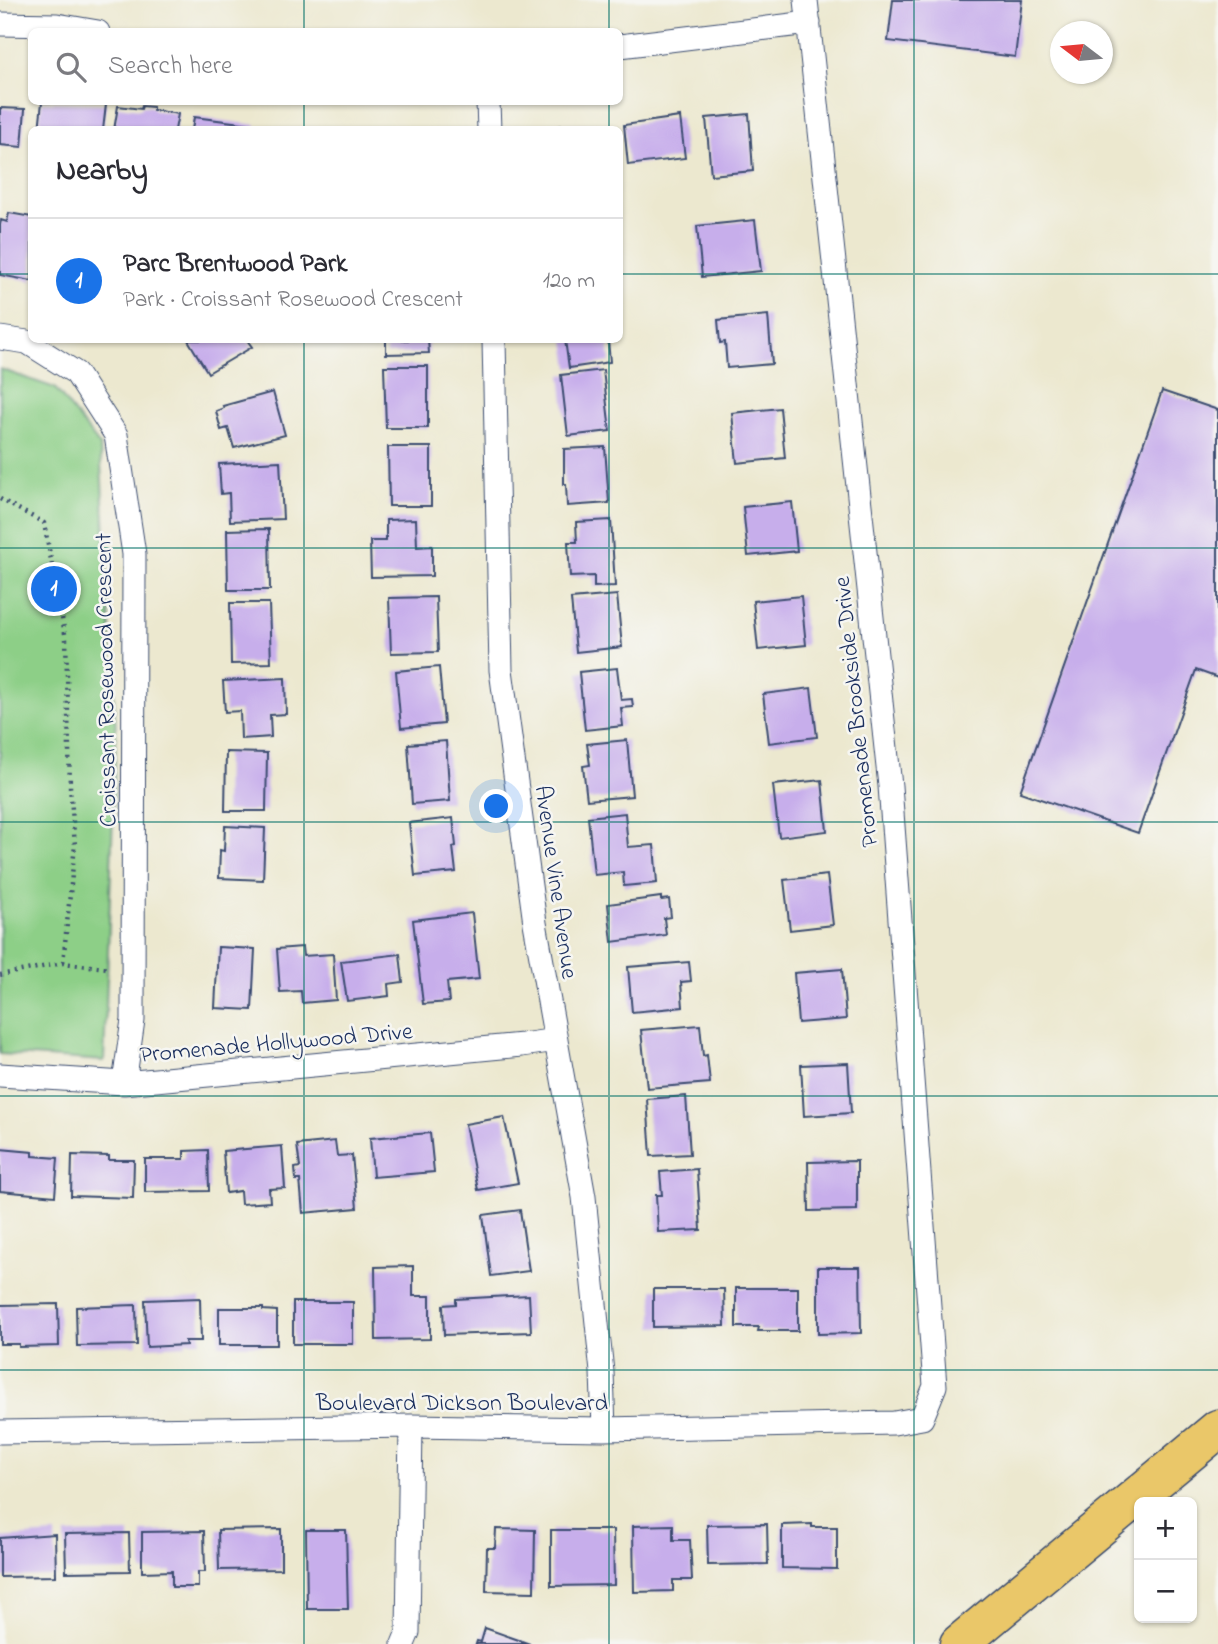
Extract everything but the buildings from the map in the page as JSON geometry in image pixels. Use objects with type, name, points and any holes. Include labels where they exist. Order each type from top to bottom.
[{"type":"highway","points":[[960,1644],[1218,1429]]},
{"type":"street","name":"Promenade Brookside Drive","points":[[806,0],[890,786],[935,1386],[922,1418]]},
{"type":"street","points":[[0,23],[75,28]]},
{"type":"street","points":[[623,46],[809,23]]},
{"type":"street","points":[[488,105],[489,126]]},
{"type":"street","name":"Croissant Rosewood Crescent","points":[[0,338],[28,343]]},
{"type":"street","name":"Croissant Rosewood Crescent","points":[[29,343],[76,373],[116,435],[134,554],[133,1020],[124,1083]]},
{"type":"street","name":"Avenue Vine Avenue","points":[[494,343],[501,670],[535,923],[584,1197],[602,1373],[604,1429]]},
{"type":"street","name":"Promenade Hollywood Drive","points":[[0,1075],[124,1083],[556,1040]]},
{"type":"street","name":"Boulevard Dickson Boulevard","points":[[0,1432],[411,1426],[604,1429],[894,1423],[922,1418]]},
{"type":"street","points":[[403,1644],[408,1632],[411,1426]]},
{"type":"path","points":[[0,499],[44,523],[66,639],[70,786],[75,845],[63,963]]},
{"type":"path","points":[[0,975],[63,963],[133,971]]},
{"type":"green space","points":[[0,369],[55,388],[100,446],[116,732],[104,1061],[0,1054]]},
{"type":"place","name":"Parc Brentwood Park","points":[[54,589]]}]
